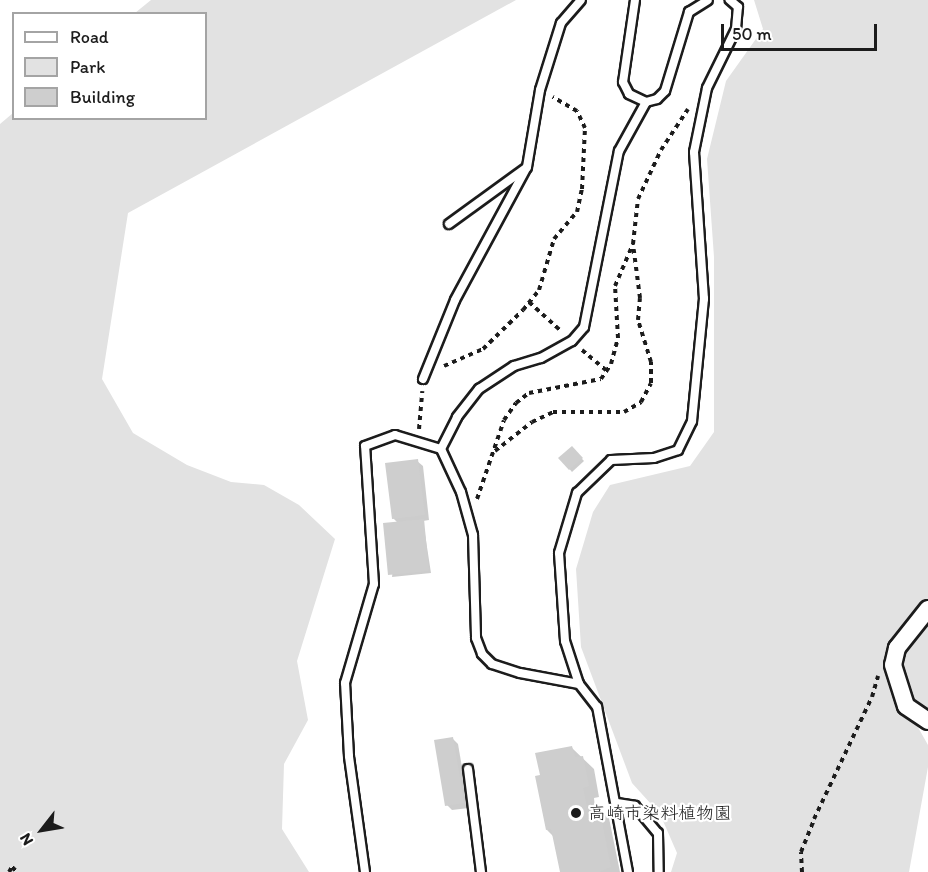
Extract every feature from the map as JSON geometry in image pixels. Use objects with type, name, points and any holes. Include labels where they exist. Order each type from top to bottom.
[{"type":"street","points":[[928,609],[909,629],[896,656],[897,684],[906,706],[928,722]]},
{"type":"lane","points":[[423,379],[455,300],[528,167],[540,90],[561,22],[581,0]]},
{"type":"lane","points":[[635,0],[623,82],[629,94],[646,102],[657,99],[665,91],[689,12],[708,0]]},
{"type":"lane","points":[[628,872],[617,803],[597,707],[579,684],[565,641],[559,553],[577,493],[611,460],[654,458],[678,450],[692,421],[704,299],[694,152],[704,101],[736,29],[738,7],[730,0]]},
{"type":"lane","points":[[441,449],[457,417],[479,389],[514,366],[541,358],[572,341],[584,327],[619,151],[646,102]]},
{"type":"lane","points":[[449,224],[528,167]]},
{"type":"lane","points":[[365,872],[349,756],[345,682],[374,584],[365,446],[395,435],[418,440],[441,449],[474,535],[476,638],[482,654],[492,664],[520,673],[579,684]]},
{"type":"lane","points":[[468,769],[481,872]]},
{"type":"lane","points":[[617,803],[635,806],[658,833],[659,872]]},
{"type":"path","points":[[426,369],[458,361],[483,348],[529,302],[539,290],[554,239],[577,212],[582,189],[585,128],[577,111],[540,90]]},
{"type":"path","points":[[495,452],[532,422],[553,412],[624,412],[641,402],[651,383],[651,362],[638,320],[640,298],[633,244],[638,199],[648,174],[684,112],[704,101]]},
{"type":"path","points":[[468,515],[481,493],[504,420],[529,393],[601,380],[607,371],[618,338],[615,286],[633,244]]},
{"type":"path","points":[[529,302],[607,371]]},
{"type":"path","points":[[418,440],[423,379]]},
{"type":"path","points":[[802,872],[801,852],[814,819],[872,697],[882,662],[896,656]]},
{"type":"path","points":[[9,872],[12,867],[17,872]]},
{"type":"green space","points":[[151,0],[516,0],[128,213],[102,379],[133,433],[187,465],[231,482],[264,485],[299,505],[335,539],[297,661],[308,720],[284,764],[282,829],[309,872],[0,872],[0,124],[12,114],[12,120],[207,120],[207,12],[136,12]]},
{"type":"green space","points":[[754,0],[928,0],[928,721],[907,708],[928,745],[928,767],[909,872],[671,872],[677,853],[660,814],[632,783],[581,647],[576,569],[593,512],[610,485],[690,466],[714,432],[714,257],[707,159],[726,81],[763,29]]},
{"type":"building","points":[[572,446],[583,458],[569,470],[558,458]]},
{"type":"building","points":[[418,459],[425,515],[392,519],[385,463]]},
{"type":"building","points":[[424,519],[429,571],[388,575],[383,523]]},
{"type":"building","points":[[453,737],[464,803],[445,806],[434,740]]},
{"type":"building","points":[[572,746],[575,757],[583,756],[589,786],[583,788],[587,808],[599,806],[611,867],[599,872],[560,872],[551,829],[546,830],[535,776],[540,775],[535,753]]},
{"type":"place","name":"高崎市染料植物園","points":[[576,813]]}]
